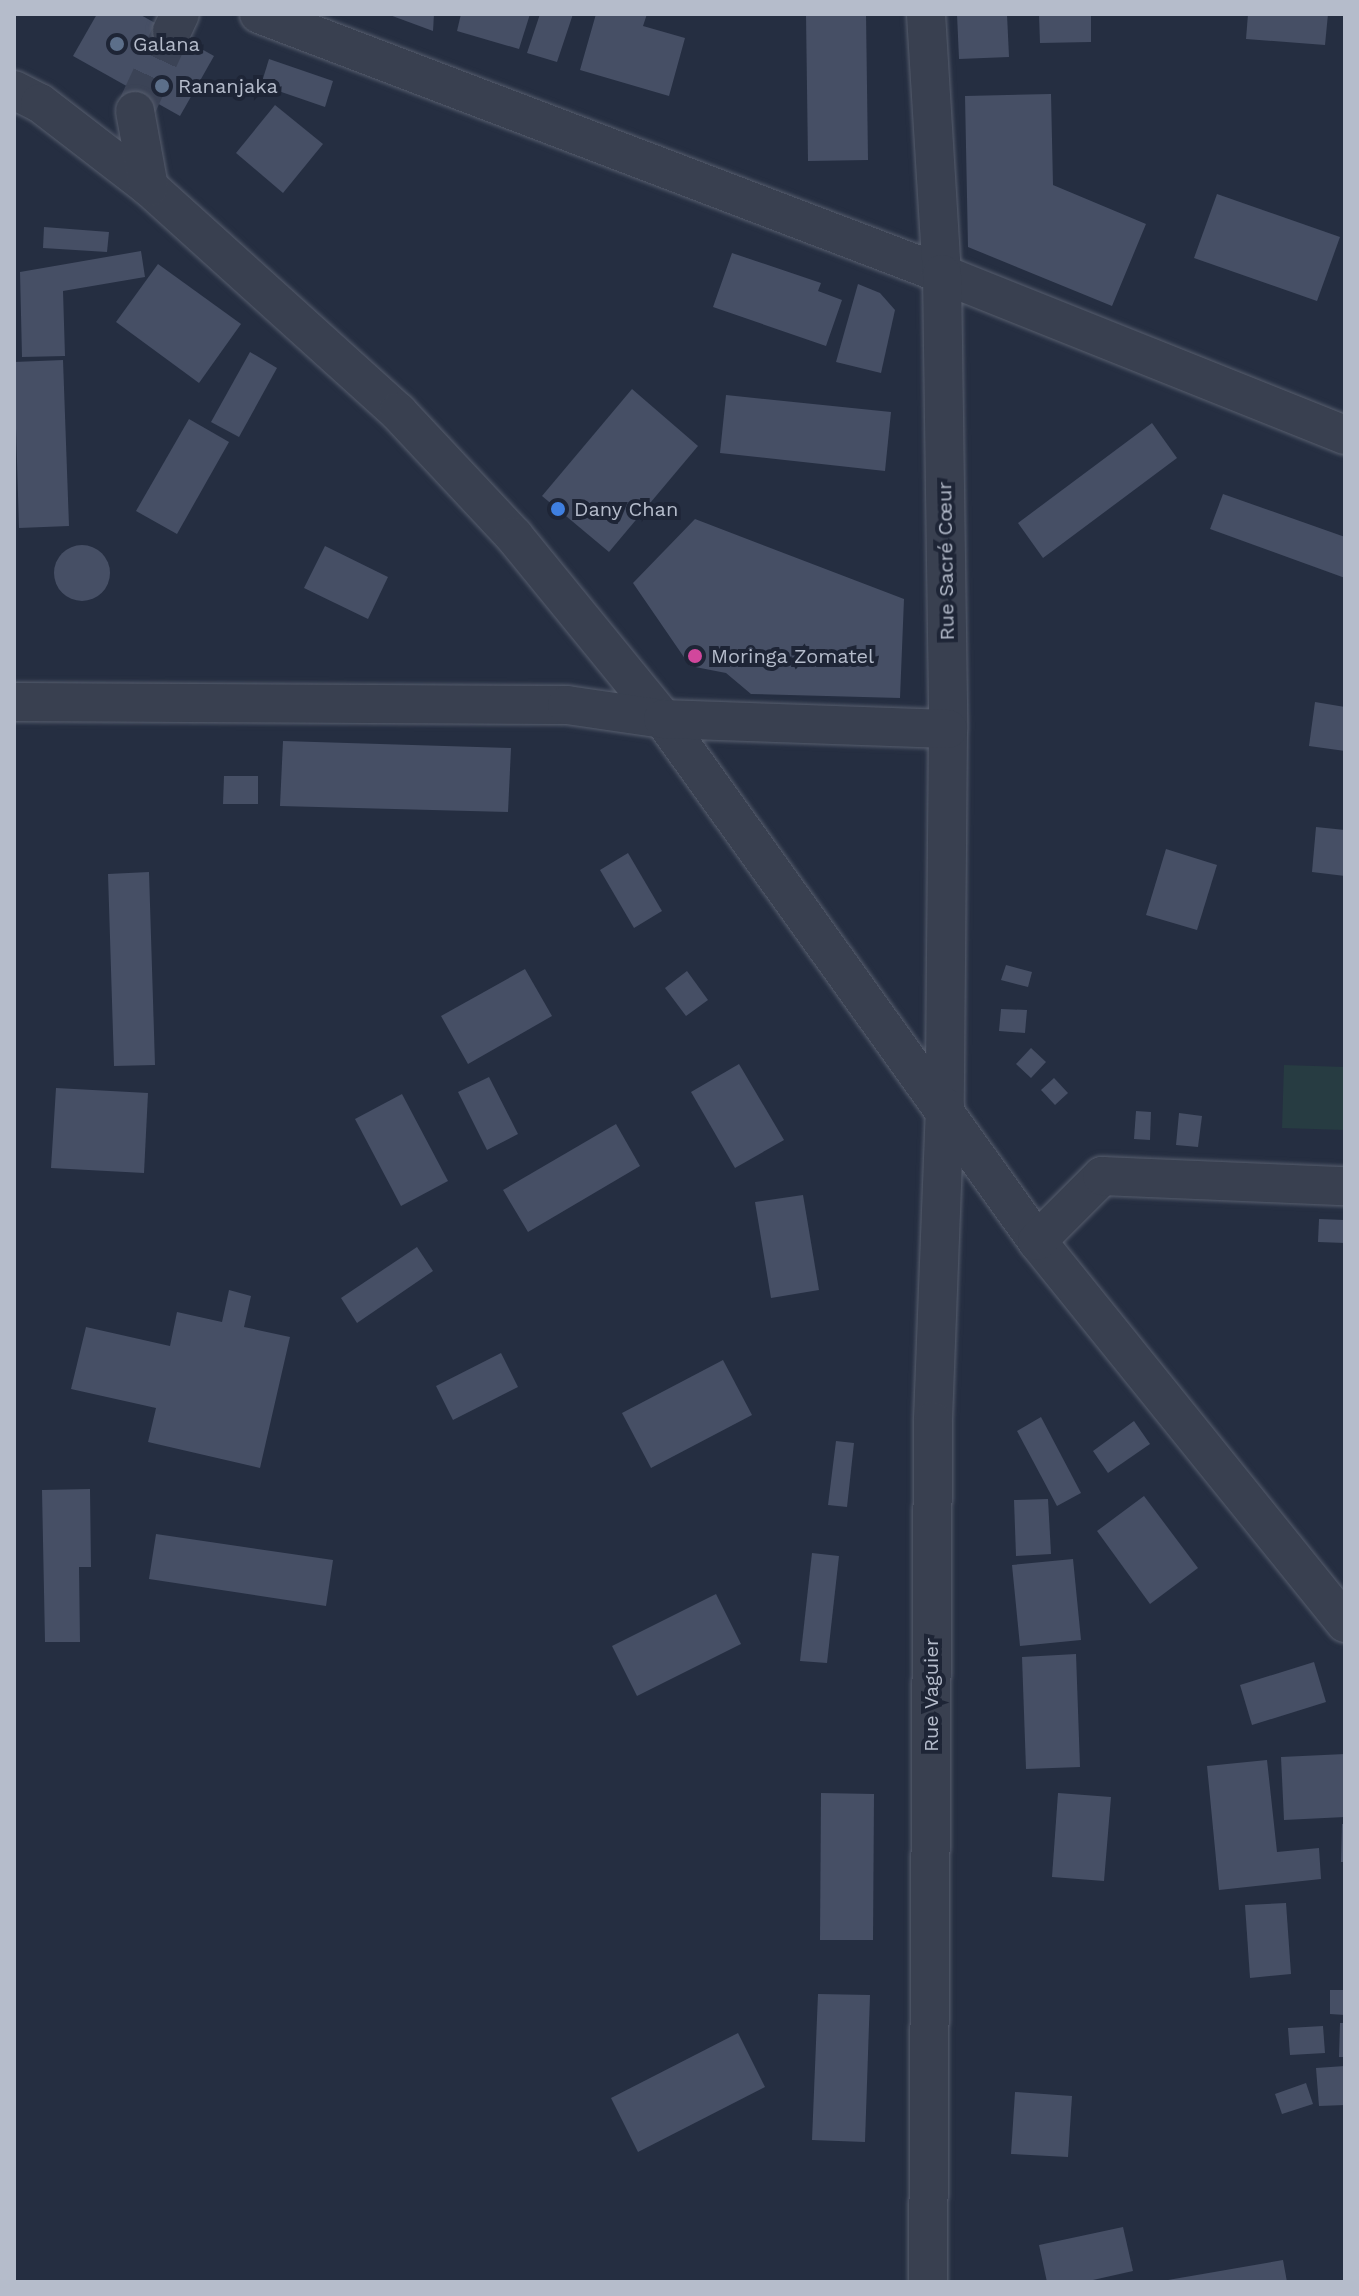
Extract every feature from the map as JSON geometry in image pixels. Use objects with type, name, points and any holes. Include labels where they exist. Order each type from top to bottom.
[{"type":"street","points":[[259,14],[942,274],[1345,435]]},
{"type":"street","name":"Rue Sacré Cœur","points":[[926,14],[942,274],[948,729],[945,1107]]},
{"type":"street","points":[[14,90],[40,103],[149,187],[398,412],[514,536],[663,719],[945,1107],[1037,1241],[1345,1623]]},
{"type":"street","points":[[135,111],[149,187]]},
{"type":"street","points":[[14,702],[567,705],[663,719],[948,729]]},
{"type":"street","name":"Rue Vaguier","points":[[928,2282],[933,1421],[945,1107]]},
{"type":"street","points":[[1037,1241],[1102,1176],[1345,1186]]},
{"type":"green space","points":[[1284,1065],[1345,1067],[1345,1130],[1282,1128]]},
{"type":"building","name":"Rananjaka","points":[[97,14],[139,14],[214,56],[180,116],[73,56]]},
{"type":"building","points":[[387,14],[434,14],[433,31]]},
{"type":"building","points":[[461,14],[530,14],[519,49],[457,31]]},
{"type":"building","points":[[540,14],[573,14],[557,62],[527,53]]},
{"type":"building","points":[[596,14],[647,14],[643,26],[685,38],[669,96],[580,70]]},
{"type":"building","points":[[806,14],[866,14],[868,160],[808,161]]},
{"type":"building","points":[[957,14],[1007,14],[1009,57],[959,59]]},
{"type":"building","points":[[1039,14],[1091,14],[1091,42],[1040,43]]},
{"type":"building","points":[[1248,14],[1328,14],[1325,45],[1246,39]]},
{"type":"building","points":[[269,59],[333,81],[325,107],[261,85]]},
{"type":"building","points":[[1051,94],[1053,185],[1146,224],[1112,306],[968,247],[965,96]]},
{"type":"building","points":[[275,105],[323,144],[283,193],[236,153]]},
{"type":"building","points":[[1217,194],[1340,237],[1317,301],[1194,258]]},
{"type":"building","points":[[44,227],[109,232],[107,252],[43,248]]},
{"type":"building","points":[[141,251],[145,277],[63,291],[65,356],[22,357],[20,272]]},
{"type":"building","points":[[732,253],[821,283],[818,291],[842,300],[826,346],[713,307]]},
{"type":"building","points":[[158,264],[241,324],[199,383],[116,322]]},
{"type":"building","points":[[858,284],[880,293],[895,310],[881,373],[836,362]]},
{"type":"building","points":[[250,352],[277,368],[239,437],[211,422]]},
{"type":"building","points":[[63,360],[69,526],[19,528],[14,362]]},
{"type":"building","points":[[632,389],[698,446],[609,552],[542,496]]},
{"type":"building","points":[[726,395],[891,412],[885,471],[720,453]]},
{"type":"building","points":[[189,419],[229,442],[177,534],[136,511]]},
{"type":"building","points":[[1152,423],[1177,458],[1043,558],[1018,523]]},
{"type":"building","points":[[1223,494],[1345,537],[1345,578],[1210,529]]},
{"type":"building","points":[[695,519],[904,599],[900,698],[751,694],[726,673],[690,666],[633,583]]},
{"type":"building","points":[[82,545],[102,553],[110,573],[102,593],[82,601],[62,593],[54,573],[62,553]]},
{"type":"building","points":[[325,546],[388,577],[368,619],[304,588]]},
{"type":"building","points":[[1315,702],[1345,707],[1345,751],[1309,746]]},
{"type":"building","points":[[283,741],[511,748],[508,812],[280,806]]},
{"type":"building","points":[[224,776],[258,776],[258,804],[223,804]]},
{"type":"building","points":[[1316,827],[1345,830],[1345,876],[1312,872]]},
{"type":"building","points":[[1166,849],[1217,865],[1197,930],[1146,915]]},
{"type":"building","points":[[628,853],[662,911],[634,928],[600,870]]},
{"type":"building","points":[[149,872],[155,1065],[114,1066],[108,874]]},
{"type":"building","points":[[1006,965],[1032,972],[1028,987],[1001,980]]},
{"type":"building","points":[[525,969],[552,1016],[468,1064],[441,1016]]},
{"type":"building","points":[[687,971],[708,1000],[686,1016],[665,988]]},
{"type":"building","points":[[1001,1009],[1027,1010],[1025,1033],[999,1031]]},
{"type":"building","points":[[1031,1048],[1046,1062],[1031,1078],[1016,1064]]},
{"type":"building","points":[[739,1064],[784,1140],[735,1168],[691,1092]]},
{"type":"building","points":[[489,1077],[518,1134],[487,1150],[458,1092]]},
{"type":"building","points":[[1054,1078],[1068,1093],[1055,1105],[1041,1090]]},
{"type":"building","points":[[56,1088],[148,1093],[144,1173],[51,1168]]},
{"type":"building","points":[[402,1094],[448,1181],[401,1206],[355,1119]]},
{"type":"building","points":[[1136,1111],[1151,1112],[1150,1140],[1134,1139]]},
{"type":"building","points":[[1179,1113],[1202,1116],[1198,1147],[1176,1145]]},
{"type":"building","points":[[616,1124],[640,1166],[528,1232],[503,1190]]},
{"type":"building","points":[[803,1195],[819,1290],[771,1298],[755,1202]]},
{"type":"building","points":[[1319,1219],[1345,1220],[1345,1243],[1318,1242]]},
{"type":"building","points":[[417,1247],[433,1271],[357,1323],[341,1298]]},
{"type":"building","points":[[229,1290],[251,1296],[244,1327],[290,1337],[260,1468],[148,1442],[156,1408],[71,1389],[86,1327],[170,1346],[177,1312],[222,1322]]},
{"type":"building","points":[[501,1353],[518,1387],[453,1420],[436,1386]]},
{"type":"building","points":[[723,1360],[752,1415],[651,1468],[622,1413]]},
{"type":"building","points":[[1041,1417],[1081,1493],[1057,1506],[1017,1431]]},
{"type":"building","points":[[1134,1421],[1150,1444],[1108,1473],[1093,1451]]},
{"type":"building","points":[[836,1441],[854,1443],[847,1507],[828,1505]]},
{"type":"building","points":[[90,1489],[91,1567],[79,1567],[80,1642],[45,1642],[42,1490]]},
{"type":"building","points":[[1144,1496],[1198,1568],[1150,1604],[1097,1531]]},
{"type":"building","points":[[1048,1499],[1051,1554],[1016,1556],[1014,1500]]},
{"type":"building","points":[[156,1534],[333,1560],[326,1606],[149,1579]]},
{"type":"building","points":[[812,1553],[839,1556],[827,1663],[800,1661]]},
{"type":"building","points":[[1073,1559],[1081,1640],[1020,1646],[1012,1565]]},
{"type":"building","points":[[716,1594],[741,1644],[637,1696],[612,1646]]},
{"type":"building","points":[[1076,1654],[1080,1767],[1026,1769],[1022,1657]]},
{"type":"building","points":[[1314,1662],[1326,1702],[1252,1725],[1240,1685]]},
{"type":"building","points":[[1345,1754],[1345,1817],[1284,1820],[1281,1757]]},
{"type":"building","points":[[1267,1760],[1277,1852],[1319,1848],[1321,1879],[1219,1890],[1207,1766]]},
{"type":"building","points":[[821,1793],[874,1794],[873,1940],[820,1940]]},
{"type":"building","points":[[1058,1793],[1111,1797],[1104,1881],[1052,1877]]},
{"type":"building","points":[[1342,1824],[1345,1824],[1345,1862],[1341,1862]]},
{"type":"building","points":[[1286,1903],[1291,1974],[1250,1978],[1245,1905]]},
{"type":"building","points":[[1330,1990],[1345,1990],[1345,2015],[1330,2014]]},
{"type":"building","points":[[818,1994],[870,1995],[865,2142],[812,2140]]},
{"type":"building","points":[[1340,2023],[1345,2023],[1345,2057],[1339,2057]]},
{"type":"building","points":[[1323,2026],[1325,2053],[1290,2055],[1288,2028]]},
{"type":"building","points":[[738,2033],[765,2087],[638,2152],[611,2098]]},
{"type":"building","points":[[1345,2066],[1345,2105],[1319,2106],[1316,2068]]},
{"type":"building","points":[[1306,2083],[1313,2104],[1282,2114],[1275,2094]]},
{"type":"building","points":[[1015,2092],[1072,2096],[1068,2157],[1011,2154]]},
{"type":"building","points":[[1123,2227],[1133,2271],[1084,2282],[1047,2282],[1039,2245]]},
{"type":"building","points":[[1283,2260],[1287,2282],[1168,2282],[1168,2280]]},
{"type":"tunnel","points":[[135,111],[172,31]]},
{"type":"place","name":"Galana","points":[[117,44]]},
{"type":"place","name":"Rananjaka","points":[[162,86]]},
{"type":"place","name":"Dany Chan","points":[[558,509]]},
{"type":"place","name":"Moringa Zomatel","points":[[695,656]]}]
